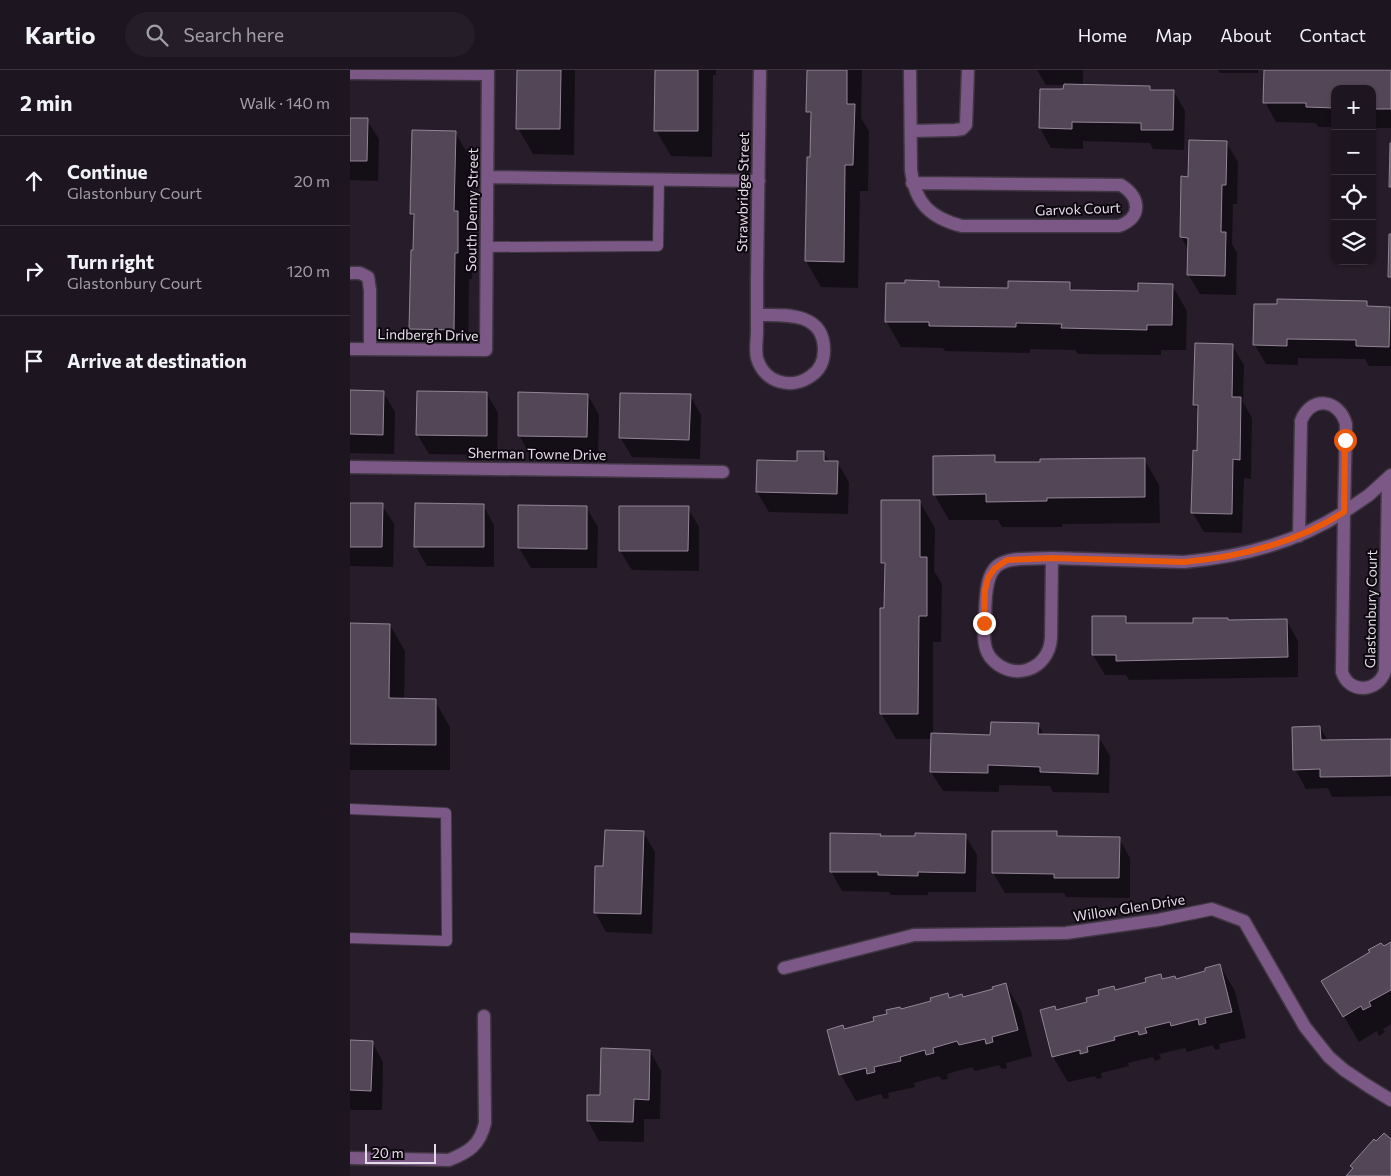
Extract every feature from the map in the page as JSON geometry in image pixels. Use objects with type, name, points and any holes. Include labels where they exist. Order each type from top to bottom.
[{"type":"street","name":"Strawbridge Street","points":[[757,315],[797,316],[816,327],[823,340],[824,352],[815,374],[801,382],[785,384],[778,382],[765,372],[757,358],[757,315],[758,181],[760,70]]},
{"type":"street","name":"Garvok Court","points":[[910,70],[910,170],[912,183],[919,199],[932,214],[946,222],[962,226],[1120,226],[1128,223],[1133,218],[1136,205],[1130,191],[1121,185],[912,183]]},
{"type":"street","points":[[911,131],[955,130],[962,129],[966,125],[968,70]]},
{"type":"street","points":[[350,73],[488,72]]},
{"type":"street","name":"South Denny Street","points":[[486,350],[488,72]]},
{"type":"street","points":[[488,177],[758,181]]},
{"type":"street","name":"Lindbergh Drive","points":[[350,273],[368,277],[370,290],[370,349]]},
{"type":"street","name":"Lindbergh Drive","points":[[350,348],[486,350]]},
{"type":"street","name":"Glastonbury Court","points":[[1299,536],[1301,421],[1309,407],[1315,404],[1328,404],[1337,408],[1346,424],[1342,672],[1346,681],[1354,686],[1370,688],[1382,678],[1386,667],[1390,476]]},
{"type":"street","name":"Sherman Towne Drive","points":[[350,468],[723,472]]},
{"type":"street","name":"Glastonbury Court","points":[[1052,558],[1051,638],[1049,651],[1042,661],[1031,668],[1021,672],[1007,670],[991,658],[984,640],[985,590],[988,578],[994,569],[1007,560],[1052,558],[1184,562],[1249,552],[1299,536],[1344,512],[1369,495],[1390,476]]},
{"type":"street","name":"Willow Glen Drive","points":[[784,968],[914,935],[1066,933],[1158,920],[1212,909],[1244,921],[1305,1027],[1329,1057],[1352,1075],[1391,1100]]},
{"type":"street","points":[[350,1158],[449,1160],[473,1148],[480,1139],[486,1123],[484,1016]]},
{"type":"lane","points":[[487,247],[658,246],[659,179]]},
{"type":"lane","points":[[350,809],[446,813],[447,941],[350,938]]},
{"type":"building","points":[[517,70],[561,70],[560,129],[516,129]]},
{"type":"building","points":[[655,70],[698,70],[698,131],[654,131]]},
{"type":"building","points":[[807,70],[847,70],[847,104],[855,104],[853,165],[845,165],[844,262],[805,261],[807,157],[810,157],[811,112],[806,112]]},
{"type":"building","points":[[1264,70],[1391,70],[1391,109],[1376,109],[1376,85],[1331,85],[1331,108],[1306,107],[1306,103],[1263,103]]},
{"type":"building","points":[[1064,84],[1150,86],[1150,90],[1174,90],[1173,130],[1141,130],[1141,123],[1072,122],[1072,129],[1039,128],[1040,89],[1063,89]]},
{"type":"building","points":[[350,118],[368,118],[367,161],[350,161]]},
{"type":"building","points":[[412,130],[456,131],[454,211],[458,211],[458,253],[455,253],[454,330],[409,329],[414,214],[410,214]]},
{"type":"building","points":[[1189,140],[1227,141],[1226,185],[1222,185],[1221,232],[1226,232],[1225,276],[1187,275],[1188,238],[1180,237],[1181,176],[1188,177]]},
{"type":"building","points":[[1390,143],[1391,187],[1389,187]]},
{"type":"building","points":[[1389,234],[1391,234],[1391,277],[1388,277]]},
{"type":"building","points":[[905,280],[939,281],[939,287],[1008,288],[1008,281],[1070,282],[1070,290],[1138,291],[1138,283],[1173,284],[1172,325],[1147,325],[1147,330],[1061,328],[1062,324],[1016,323],[1016,327],[929,326],[929,322],[885,322],[886,283],[905,283]]},
{"type":"building","points":[[1277,299],[1367,301],[1367,306],[1390,307],[1389,347],[1356,346],[1356,340],[1287,339],[1287,346],[1253,345],[1254,304],[1277,304]]},
{"type":"building","points":[[1195,343],[1233,344],[1232,397],[1241,397],[1240,460],[1233,459],[1232,514],[1191,513],[1193,450],[1197,451],[1198,405],[1193,405]]},
{"type":"building","points":[[350,390],[384,391],[383,435],[350,434]]},
{"type":"building","points":[[417,391],[487,392],[487,436],[416,435]]},
{"type":"building","points":[[518,392],[588,394],[587,437],[518,436]]},
{"type":"building","points":[[620,393],[691,394],[689,440],[619,438]]},
{"type":"building","points":[[797,451],[824,451],[824,461],[838,461],[837,494],[756,492],[757,460],[797,461]]},
{"type":"building","points":[[995,455],[995,462],[1040,462],[1040,459],[1145,458],[1145,497],[1047,498],[1047,501],[986,502],[986,494],[933,495],[933,456]]},
{"type":"building","points":[[881,500],[920,500],[920,557],[927,557],[927,616],[919,616],[918,714],[880,714],[880,608],[884,608],[885,563],[881,563]]},
{"type":"building","points":[[350,503],[383,503],[382,547],[350,547]]},
{"type":"building","points":[[415,503],[484,504],[484,547],[414,547]]},
{"type":"building","points":[[518,505],[587,506],[587,549],[518,548]]},
{"type":"building","points":[[619,506],[689,506],[688,551],[619,551]]},
{"type":"building","points":[[1092,616],[1126,616],[1126,623],[1193,623],[1193,618],[1228,618],[1228,620],[1287,619],[1288,657],[1116,661],[1116,655],[1092,655]]},
{"type":"building","points":[[350,623],[390,624],[389,698],[436,699],[436,745],[350,744]]},
{"type":"building","points":[[991,722],[1039,723],[1038,734],[1099,735],[1098,774],[1040,772],[1040,767],[988,765],[988,773],[930,772],[931,733],[990,735]]},
{"type":"building","points":[[1320,726],[1321,740],[1391,739],[1391,776],[1320,777],[1320,769],[1293,770],[1292,727]]},
{"type":"building","points":[[605,830],[644,831],[641,914],[594,913],[595,866],[603,866]]},
{"type":"building","points":[[992,831],[1057,831],[1057,836],[1120,837],[1119,878],[1054,878],[1054,874],[992,873]]},
{"type":"building","points":[[830,833],[881,834],[880,836],[915,836],[915,833],[966,834],[965,873],[918,872],[918,876],[878,875],[878,872],[830,872]]},
{"type":"building","points":[[1391,942],[1391,990],[1369,1002],[1371,1006],[1363,1010],[1361,1006],[1343,1017],[1321,981],[1370,952],[1368,950],[1381,943],[1384,946]]},
{"type":"building","points":[[1220,964],[1232,1012],[1205,1018],[1206,1023],[1199,1025],[1198,1019],[1171,1026],[1170,1022],[1145,1028],[1147,1033],[1139,1035],[1138,1031],[1114,1037],[1115,1040],[1087,1047],[1088,1052],[1080,1054],[1080,1050],[1052,1057],[1040,1010],[1055,1006],[1056,1010],[1087,1002],[1086,998],[1099,995],[1098,990],[1114,986],[1115,990],[1146,982],[1145,978],[1161,974],[1162,979],[1175,976],[1176,979],[1205,971],[1205,968]]},
{"type":"building","points":[[1006,983],[1018,1030],[992,1037],[993,1042],[986,1044],[985,1039],[959,1045],[957,1041],[933,1048],[934,1053],[926,1055],[925,1050],[900,1057],[901,1061],[874,1067],[875,1072],[867,1074],[866,1068],[839,1075],[827,1030],[843,1025],[844,1029],[874,1021],[873,1017],[887,1014],[886,1010],[900,1007],[901,1009],[931,1001],[930,998],[948,993],[949,998],[962,994],[963,997],[993,989],[992,987]]},
{"type":"building","points":[[350,1040],[373,1041],[371,1091],[350,1090]]},
{"type":"building","points":[[601,1048],[650,1050],[649,1100],[634,1099],[633,1122],[587,1121],[587,1095],[600,1095]]},
{"type":"building","points":[[1384,1133],[1391,1139],[1391,1176],[1346,1176],[1353,1168],[1350,1166],[1374,1139],[1376,1141]]},
{"type":"route","points":[[984,623],[985,590],[988,578],[994,569],[1007,560],[1052,558],[1184,562],[1200,560],[1249,552],[1286,541],[1334,519],[1344,512],[1345,440]]}]
